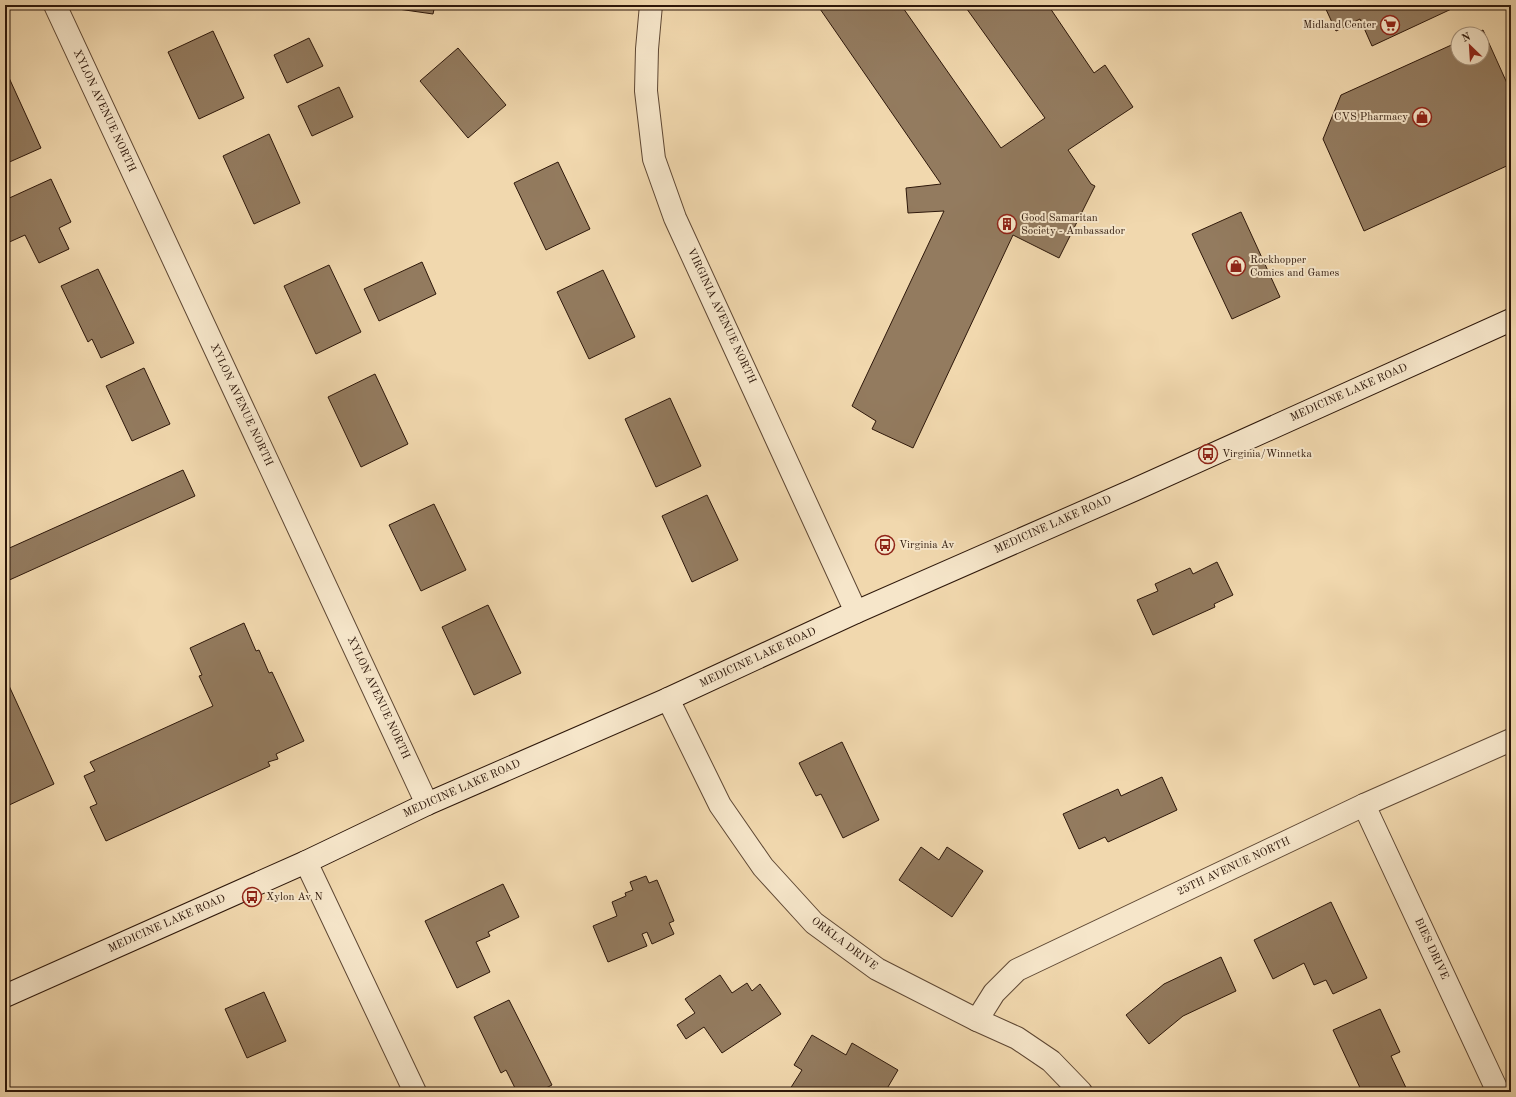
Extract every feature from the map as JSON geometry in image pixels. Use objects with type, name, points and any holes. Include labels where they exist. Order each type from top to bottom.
[{"type":"street","name":"XYLON AVENUE NORTH","points":[[55,5],[428,804]]},
{"type":"street","name":"VIRGINIA AVENUE NORTH","points":[[651,5],[647,49],[646,91],[654,159],[675,218],[856,612]]},
{"type":"street","name":"MEDICINE LAKE ROAD","points":[[5,996],[306,862],[428,804],[668,699],[856,612],[1136,489],[1511,320]]},
{"type":"street","name":"ORKLA DRIVE","points":[[668,699],[720,805],[763,866],[814,923],[877,969],[977,1020],[1017,1038],[1052,1061],[1081,1092]]},
{"type":"street","name":"25TH AVENUE NORTH","points":[[977,1020],[994,993],[1017,970],[1364,805],[1511,740]]},
{"type":"street","name":"BIES DRIVE","points":[[1364,805],[1498,1092]]},
{"type":"street","points":[[306,862],[415,1092]]},
{"type":"building","points":[[384,5],[435,5],[433,14],[384,7]]},
{"type":"building","name":"Good Samaritan Society - Ambassador","points":[[901,5],[1001,148],[1045,118],[964,5],[1048,5],[1094,73],[1105,65],[1133,107],[1068,150],[1091,184],[1095,186],[1059,258],[1013,235],[913,448],[872,429],[876,421],[852,406],[944,211],[908,213],[906,188],[941,184],[818,6]]},
{"type":"building","name":"Midland Center","points":[[1324,5],[1460,5],[1372,46],[1360,19],[1336,31]]},
{"type":"building","points":[[213,31],[244,98],[199,119],[168,52]]},
{"type":"building","points":[[309,38],[323,66],[287,83],[274,55]]},
{"type":"building","name":"CVS Pharmacy","points":[[1450,46],[1450,66],[1490,66],[1490,46],[1511,92],[1511,164],[1364,231],[1323,139],[1341,95]]},
{"type":"building","points":[[458,48],[506,105],[468,138],[420,81]]},
{"type":"building","points":[[5,69],[41,148],[5,164]]},
{"type":"building","points":[[339,87],[353,117],[312,136],[298,106]]},
{"type":"building","points":[[269,134],[300,203],[254,224],[223,156]]},
{"type":"building","points":[[558,162],[590,229],[546,250],[514,183]]},
{"type":"building","points":[[51,179],[71,222],[59,228],[69,249],[39,263],[25,235],[5,244],[5,200]]},
{"type":"building","name":"Rockhopper Comics and Games","points":[[1241,212],[1280,297],[1232,319],[1192,234]]},
{"type":"building","points":[[422,262],[436,294],[379,321],[364,289]]},
{"type":"building","points":[[329,265],[361,332],[316,354],[284,286]]},
{"type":"building","points":[[98,269],[134,343],[101,358],[92,339],[88,342],[61,286]]},
{"type":"building","points":[[603,270],[635,337],[589,359],[557,292]]},
{"type":"building","points":[[144,368],[170,424],[132,441],[106,386]]},
{"type":"building","points":[[375,374],[408,444],[361,467],[328,397]]},
{"type":"building","points":[[670,398],[701,466],[656,487],[625,419]]},
{"type":"building","points":[[183,470],[195,496],[5,582],[5,550]]},
{"type":"building","points":[[707,495],[738,560],[692,582],[662,516]]},
{"type":"building","points":[[434,504],[466,570],[421,591],[389,525]]},
{"type":"building","points":[[1217,562],[1233,595],[1214,604],[1215,607],[1153,635],[1137,600],[1158,591],[1155,584],[1190,568],[1193,574]]},
{"type":"building","points":[[488,605],[521,673],[474,695],[442,627]]},
{"type":"building","points":[[244,623],[256,651],[259,650],[269,673],[272,672],[304,741],[276,754],[278,759],[268,762],[270,766],[106,841],[90,807],[97,804],[84,776],[95,771],[90,762],[213,706],[199,676],[202,675],[190,648]]},
{"type":"building","points":[[5,677],[54,784],[5,807]]},
{"type":"building","points":[[842,742],[879,820],[843,838],[821,794],[816,796],[799,763]]},
{"type":"building","points":[[1162,777],[1177,810],[1108,842],[1105,837],[1079,849],[1063,814],[1118,789],[1121,796]]},
{"type":"building","points":[[921,847],[939,860],[947,847],[983,871],[952,917],[899,880]]},
{"type":"building","points":[[646,876],[649,883],[657,880],[674,921],[669,923],[674,934],[652,944],[647,932],[642,934],[647,946],[608,962],[593,926],[617,916],[612,902],[626,896],[625,893],[633,890],[630,882]]},
{"type":"building","points":[[503,884],[519,917],[488,932],[490,936],[476,942],[490,972],[457,988],[425,921]]},
{"type":"building","points":[[1331,902],[1367,978],[1333,994],[1326,980],[1314,985],[1304,963],[1273,979],[1254,940]]},
{"type":"building","points":[[1221,957],[1236,991],[1183,1016],[1149,1044],[1126,1015],[1164,984]]},
{"type":"building","points":[[720,975],[732,993],[747,983],[752,991],[760,984],[781,1014],[722,1053],[704,1027],[686,1039],[677,1025],[695,1013],[685,999]]},
{"type":"building","points":[[264,992],[286,1041],[247,1058],[225,1009]]},
{"type":"building","points":[[509,1000],[552,1085],[538,1092],[517,1092],[506,1070],[501,1073],[474,1017]]},
{"type":"building","points":[[1380,1009],[1400,1052],[1391,1056],[1408,1092],[1362,1092],[1333,1030]]},
{"type":"building","points":[[812,1035],[846,1055],[852,1043],[898,1070],[885,1092],[795,1092],[790,1089],[802,1070],[794,1065]]},
{"type":"place","name":"Midland Center","points":[[1390,25]]},
{"type":"place","name":"CVS Pharmacy","points":[[1422,117]]},
{"type":"place","name":"Good Samaritan Society - Ambassador","points":[[1007,224]]},
{"type":"place","name":"Rockhopper Comics and Games","points":[[1236,266]]},
{"type":"place","name":"Virginia/Winnetka","points":[[1208,454]]},
{"type":"place","name":"Virginia Av","points":[[885,545]]},
{"type":"place","name":"Xylon Av N","points":[[252,897]]}]
